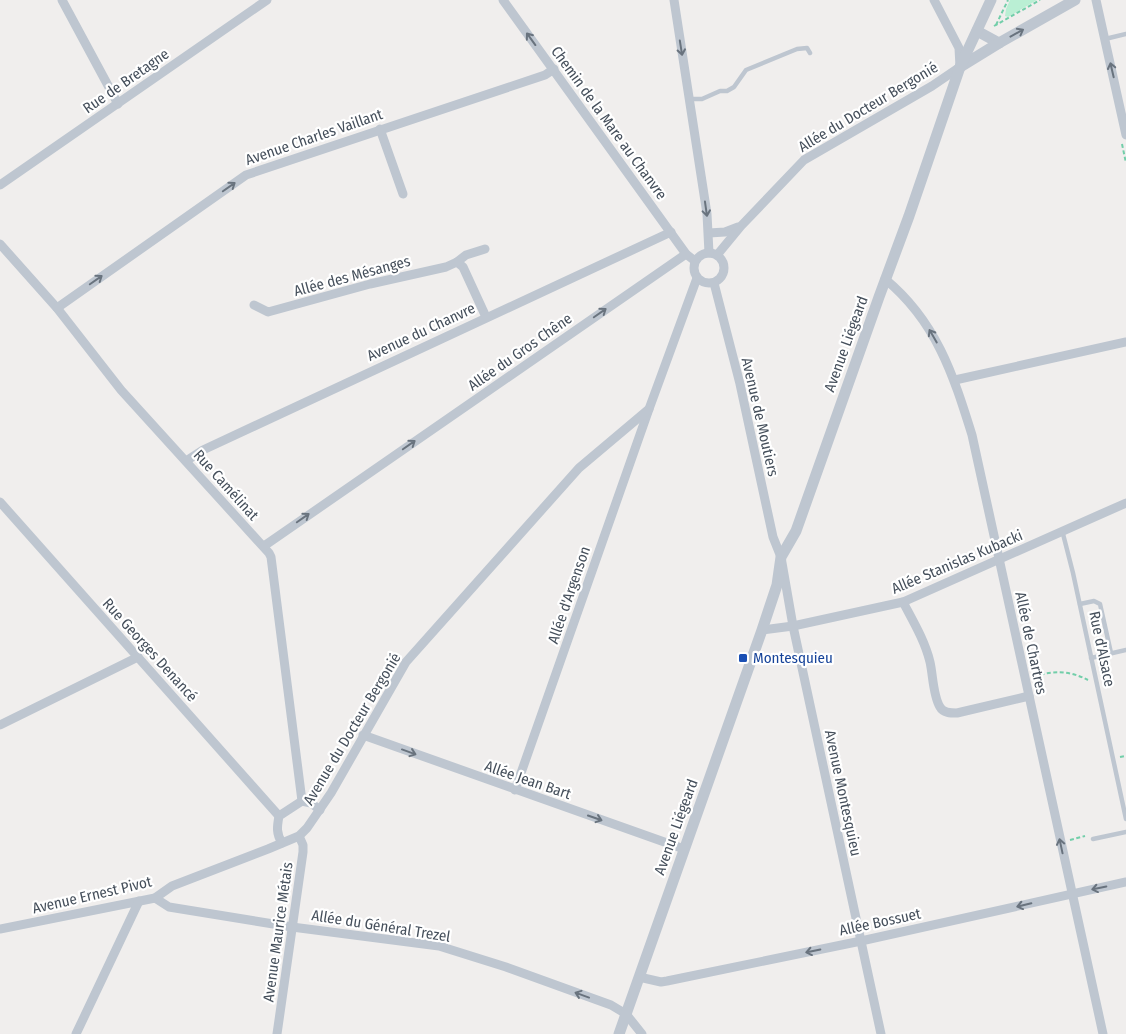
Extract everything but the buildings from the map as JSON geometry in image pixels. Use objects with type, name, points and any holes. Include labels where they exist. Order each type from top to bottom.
[{"type":"street","points":[[62,0],[118,104]]},
{"type":"street","name":"Rue de Bretagne","points":[[0,185],[266,0]]},
{"type":"street","name":"Chemin de la Mare au Chanvre","points":[[503,0],[686,254],[695,261]]},
{"type":"street","points":[[674,0],[709,233],[713,254],[724,264],[720,278],[714,283],[704,283],[697,278],[693,270],[695,261],[700,255],[713,254]]},
{"type":"street","name":"Allée du Docteur Bergonié","points":[[713,254],[804,160],[932,86],[960,67],[959,48],[934,0]]},
{"type":"street","name":"Avenue Liégeard","points":[[619,1034],[762,630],[777,585],[781,557],[796,531],[909,216],[960,67],[991,0]]},
{"type":"street","points":[[960,67],[999,42],[1075,0]]},
{"type":"street","points":[[1096,0],[1126,135]]},
{"type":"street","points":[[977,30],[999,42]]},
{"type":"street","name":"Avenue Charles Vaillant","points":[[57,308],[246,175],[545,75],[554,69]]},
{"type":"street","points":[[380,129],[402,194]]},
{"type":"street","points":[[709,233],[725,232],[740,226]]},
{"type":"street","name":"Avenue du Chanvre","points":[[186,461],[203,450],[671,232]]},
{"type":"street","name":"Rue Camélinat","points":[[0,244],[57,308],[121,390],[264,546],[271,557],[302,801]]},
{"type":"street","name":"Allée des Mésanges","points":[[254,306],[268,312],[370,284],[446,267],[457,262],[466,254],[485,249]]},
{"type":"street","name":"Allée du Gros Chêne","points":[[264,546],[686,254]]},
{"type":"street","points":[[457,262],[463,267],[486,317]]},
{"type":"street","points":[[649,409],[697,278]]},
{"type":"street","name":"Allée de Chartres","points":[[886,279],[904,294],[924,321],[943,354],[955,380],[972,435],[1103,1034]]},
{"type":"street","name":"Avenue de Moutiers","points":[[714,283],[740,384],[773,537],[781,557]]},
{"type":"street","points":[[955,380],[1126,342]]},
{"type":"street","name":"Avenue du Docteur Bergonié","points":[[299,836],[320,810],[406,662],[579,468],[649,409]]},
{"type":"street","name":"Allée d'Argenson","points":[[515,790],[649,409]]},
{"type":"street","name":"Rue Georges Denancé","points":[[0,502],[279,816]]},
{"type":"street","name":"Allée Stanislas Kubacki","points":[[793,626],[903,602],[1126,502]]},
{"type":"street","name":"Avenue Montesquieu","points":[[781,557],[793,626],[881,1034]]},
{"type":"street","points":[[903,602],[916,624],[929,660],[938,700],[943,710],[947,713],[957,713],[1029,696]]},
{"type":"street","points":[[762,630],[793,626]]},
{"type":"street","points":[[0,725],[138,657]]},
{"type":"street","name":"Allée Jean Bart","points":[[363,736],[684,849]]},
{"type":"street","points":[[282,843],[278,836],[279,816],[302,801],[311,803],[320,810]]},
{"type":"street","name":"Avenue Ernest Pivot","points":[[0,930],[154,898],[172,886],[299,836]]},
{"type":"street","name":"Avenue Maurice Métais","points":[[277,1034],[303,852],[303,844],[299,836]]},
{"type":"street","name":"Allée Bossuet","points":[[639,977],[661,982],[861,941],[1126,882]]},
{"type":"street","name":"Allée du Général Trezel","points":[[154,898],[169,906],[292,927],[439,946],[506,967],[611,1005],[626,1014]]},
{"type":"street","points":[[76,1034],[139,901]]},
{"type":"street","points":[[626,1014],[642,1034]]},
{"type":"lane","points":[[1105,39],[1126,34]]},
{"type":"lane","points":[[689,99],[702,100],[720,91],[727,91],[734,87],[746,70],[797,49],[807,48],[810,53]]},
{"type":"lane","name":"Rue d'Alsace","points":[[1062,530],[1080,604],[1126,819]]},
{"type":"lane","points":[[1080,604],[1094,601],[1100,604],[1111,653]]},
{"type":"lane","points":[[1091,658],[1126,650]]},
{"type":"lane","points":[[1093,839],[1126,832]]},
{"type":"path","points":[[996,25],[1008,0]]},
{"type":"path","points":[[977,30],[996,25],[1040,0]]},
{"type":"path","points":[[1025,678],[1056,671],[1081,676],[1097,685]]},
{"type":"path","points":[[1060,842],[1092,835],[1093,839]]},
{"type":"green space","points":[[1010,0],[1037,0],[1008,17],[1005,16]]},
{"type":"place","name":"Montesquieu","points":[[743,658]]}]
